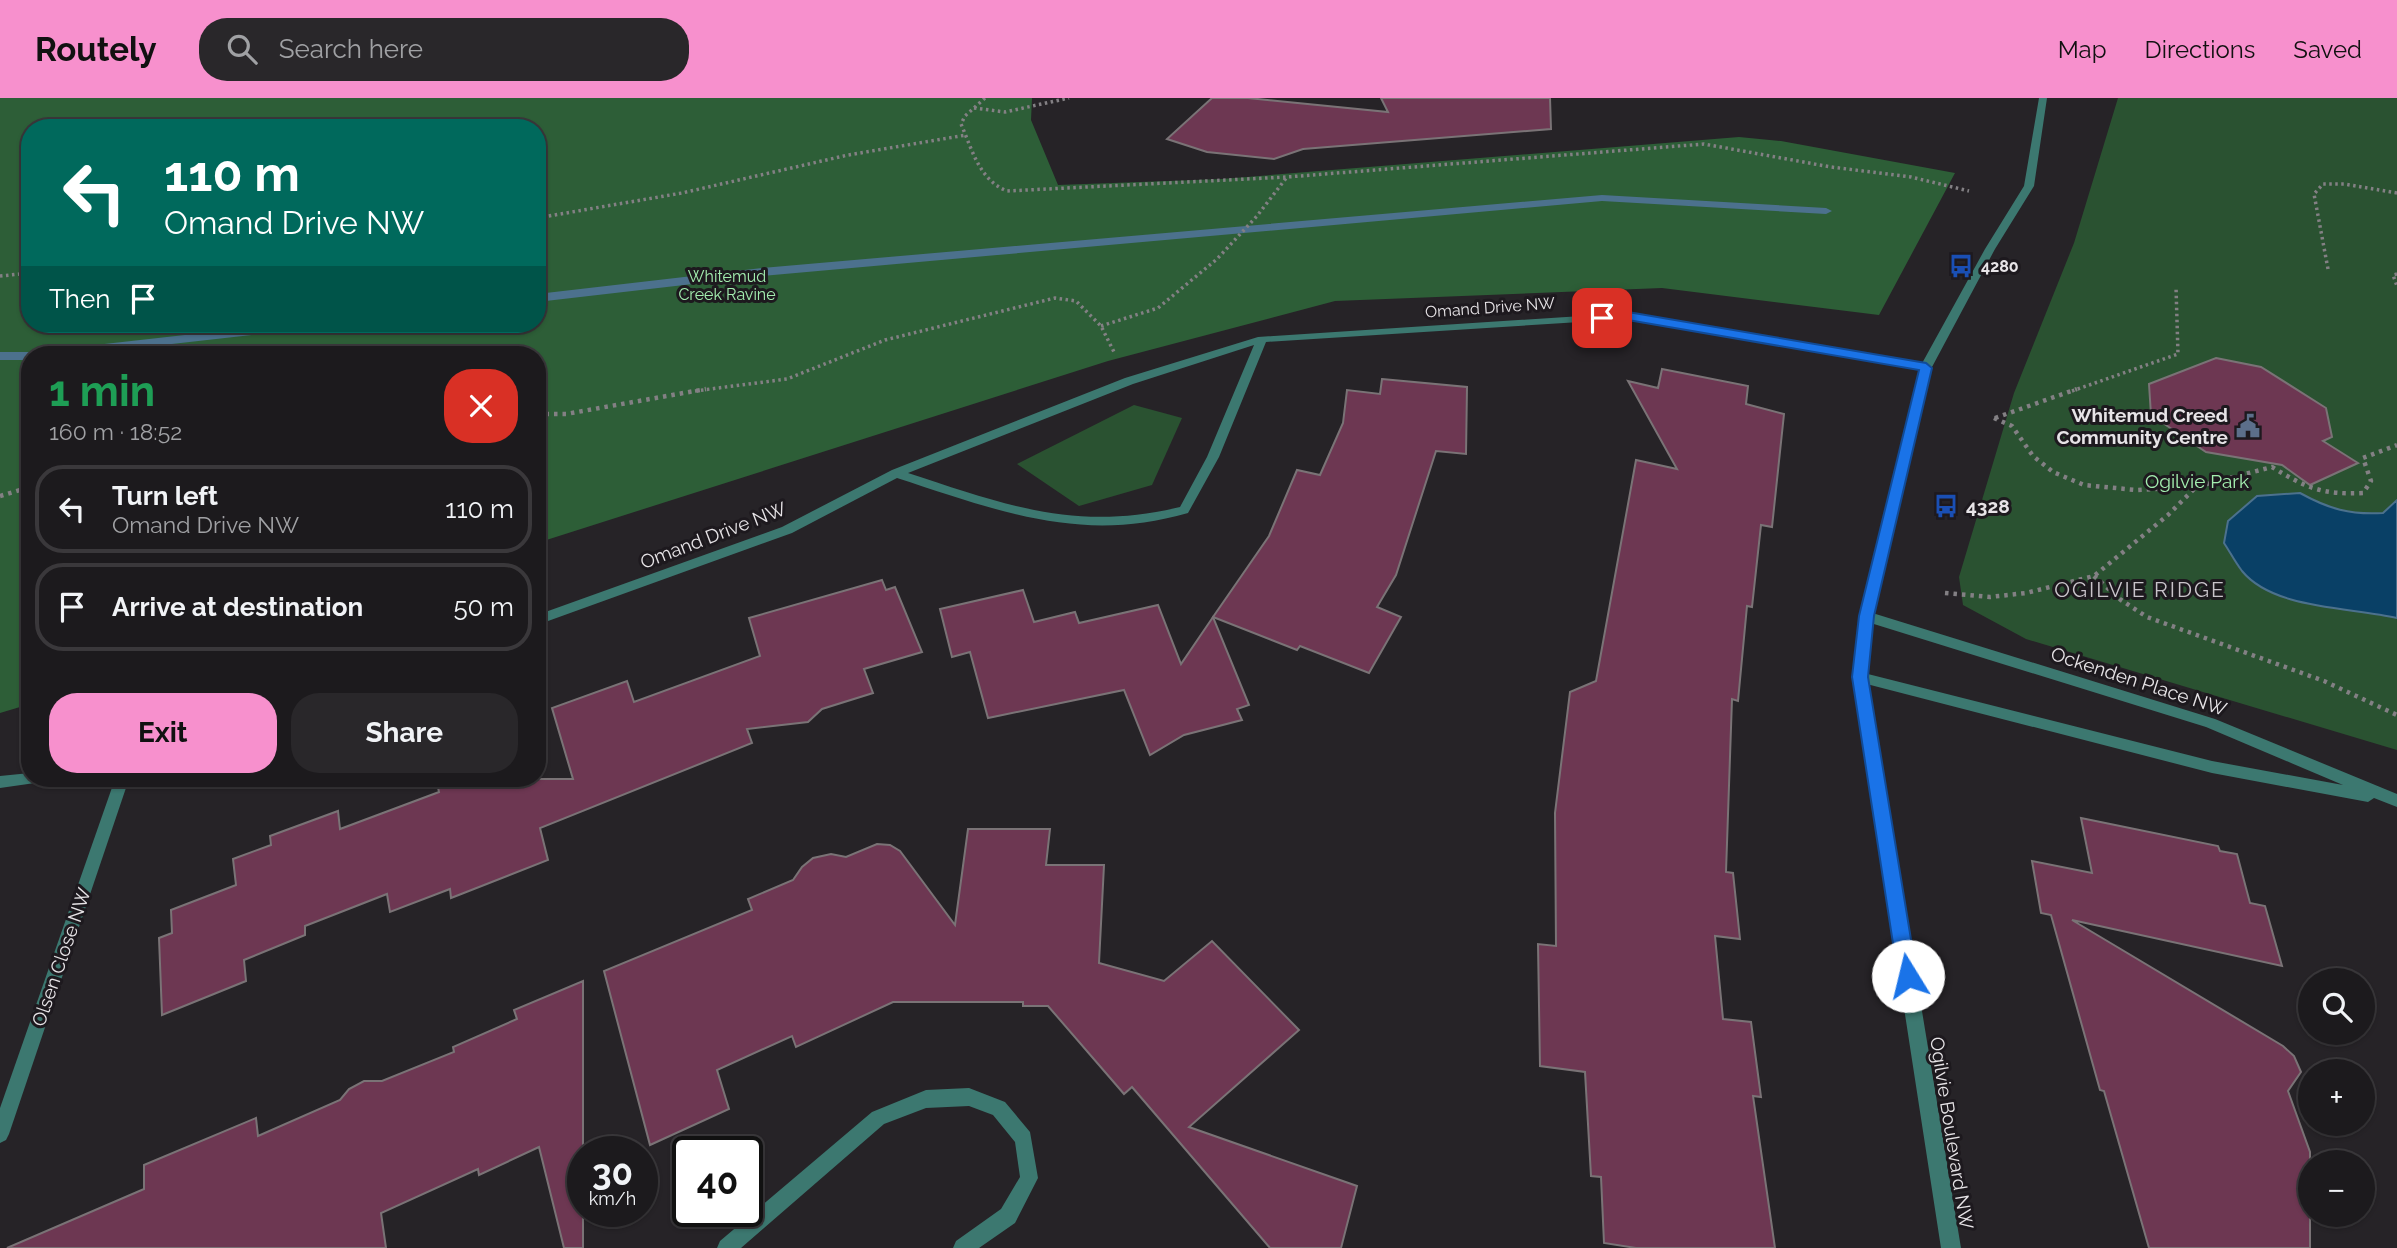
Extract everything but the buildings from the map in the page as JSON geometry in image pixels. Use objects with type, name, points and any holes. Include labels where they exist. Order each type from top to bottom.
[{"type":"street","name":"Ogilvie Boulevard NW","points":[[1951,1248],[1860,677],[1866,616],[1926,368],[1990,249],[2029,186],[2043,98]]},
{"type":"street","name":"Omand Drive NW","points":[[546,617],[787,530],[896,473],[1129,382],[1262,340],[1628,316],[1926,368]]},
{"type":"street","points":[[896,473],[1059,520],[1131,522],[1184,510],[1213,457],[1262,340]]},
{"type":"street","name":"Ockenden Place NW","points":[[1866,616],[2210,723],[2395,801]]},
{"type":"street","name":"Ockenden Place NW","points":[[1860,677],[2212,767],[2395,801]]},
{"type":"street","points":[[0,782],[21,780]]},
{"type":"street","name":"Olsen Close NW","points":[[0,1134],[119,787]]},
{"type":"street","points":[[727,1248],[878,1118],[926,1099],[969,1097],[999,1108],[1024,1138],[1029,1178],[1008,1216],[963,1248]]},
{"type":"path","points":[[985,98],[965,116],[961,124],[989,180],[998,190],[1007,191],[1287,177],[1704,145],[1911,177],[1969,191]]},
{"type":"path","points":[[974,108],[1005,113],[1069,98]]},
{"type":"path","points":[[546,216],[682,193],[848,155],[966,135]]},
{"type":"path","points":[[1101,326],[1158,308],[1216,259],[1257,216],[1287,177]]},
{"type":"path","points":[[2328,269],[2314,194],[2323,184],[2344,184],[2397,193]]},
{"type":"path","points":[[0,276],[21,274]]},
{"type":"path","points":[[2397,274],[2393,275],[2397,286]]},
{"type":"path","points":[[2176,287],[2178,354],[1994,418],[2012,426],[2033,456],[2053,472],[2084,485],[2136,491],[2195,487],[2272,467],[2309,491],[2337,495],[2363,494],[2371,481],[2363,458],[2397,445]]},
{"type":"path","points":[[546,414],[566,414],[701,390],[787,379],[885,340],[1055,298],[1076,301],[1101,326],[1129,382]]},
{"type":"path","points":[[1945,593],[1990,597],[2026,593],[2094,576],[2168,515],[2195,487]]},
{"type":"path","points":[[0,496],[21,490]]},
{"type":"path","points":[[2094,576],[2121,600],[2147,617],[2324,681],[2397,715]]},
{"type":"green space","name":"Whitemud Creek Ravine","points":[[0,98],[1032,98],[1031,120],[1058,185],[1222,179],[1739,137],[1781,141],[1955,173],[1879,315],[1662,288],[1335,301],[1108,361],[546,540],[546,346],[21,346],[21,707],[0,713]]},
{"type":"green space","name":"Ogilvie Park","points":[[2118,98],[2397,98],[2397,750],[2026,639],[1963,605],[1959,577],[2014,393],[2074,243]]},
{"type":"green space","points":[[1134,405],[1182,418],[1152,485],[1079,506],[1017,464]]},
{"type":"water","points":[[2300,493],[2330,507],[2360,513],[2383,513],[2397,500],[2397,618],[2293,600],[2256,584],[2242,571],[2224,543],[2228,521],[2257,496]]},
{"type":"waterway","points":[[546,297],[762,272],[1602,198],[1826,211]]},
{"type":"waterway","points":[[121,346],[236,333]]},
{"type":"waterway","points":[[0,356],[21,356]]},
{"type":"place","name":"4280","points":[[1961,266]]},
{"type":"place","name":"Whitemud Creed Community Centre","points":[[2248,426]]},
{"type":"place","name":"4328","points":[[1946,506]]},
{"type":"district","name":"OGILVIE RIDGE","points":[[2140,590]]},
{"type":"route","points":[[1602,318],[1628,316],[1882,358],[1926,368],[1866,616],[1860,677],[1908,976]]}]
